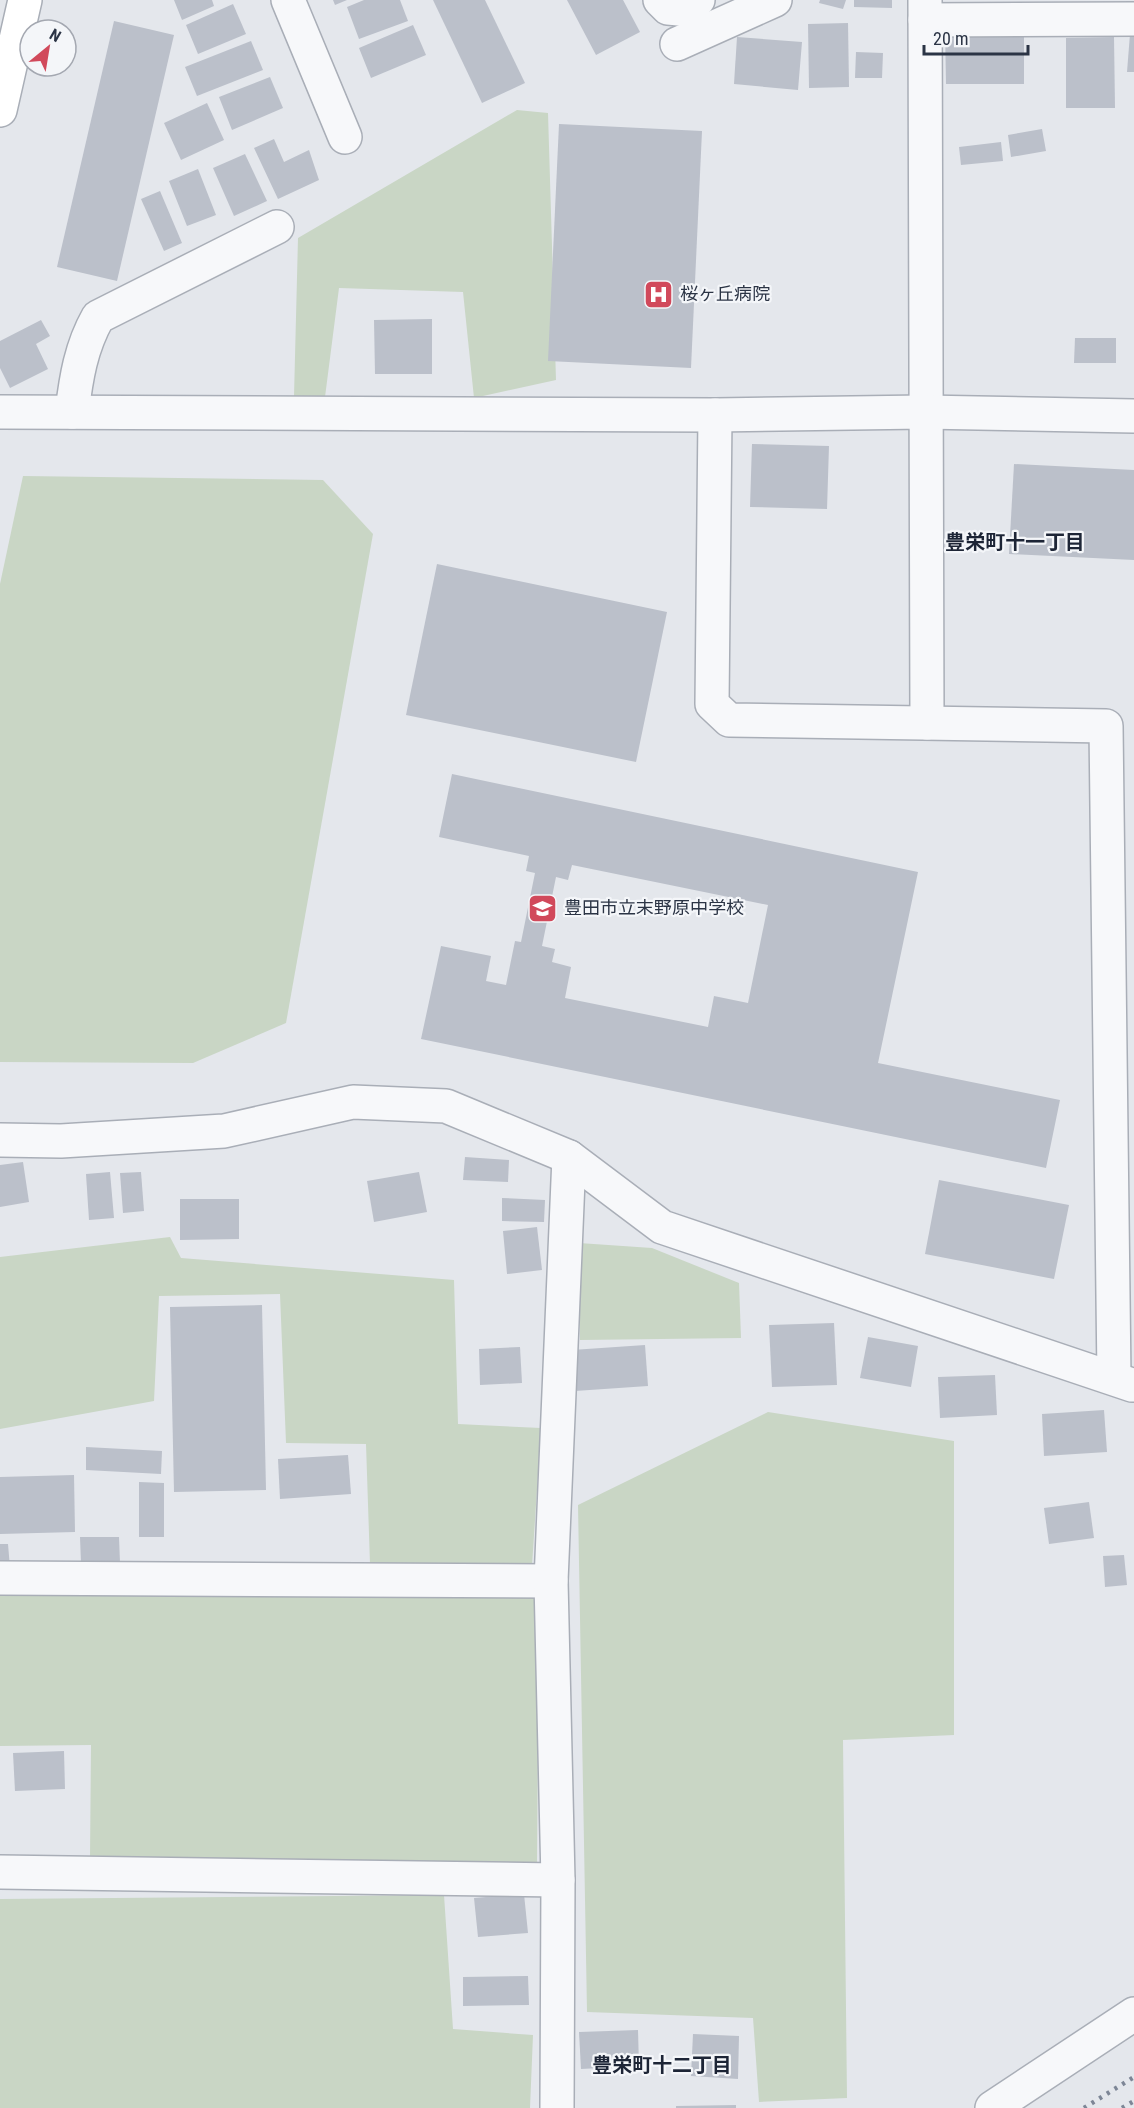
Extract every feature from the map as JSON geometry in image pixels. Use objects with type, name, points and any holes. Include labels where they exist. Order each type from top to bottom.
[{"type":"main road","points":[[0,110],[25,0]]},
{"type":"street","points":[[288,0],[345,137]]},
{"type":"street","points":[[660,0],[668,8],[679,9],[698,0]]},
{"type":"street","points":[[677,44],[776,0]]},
{"type":"street","points":[[927,723],[924,412],[925,10],[1134,19]]},
{"type":"street","points":[[72,412],[80,359],[87,337],[98,317],[277,227]]},
{"type":"street","points":[[0,412],[715,415],[924,412],[1134,416]]},
{"type":"street","points":[[0,1140],[61,1141],[224,1131],[352,1102],[446,1106],[569,1157],[662,1227],[1124,1382],[1106,726],[729,720],[712,704],[715,415]]},
{"type":"street","points":[[557,2108],[558,1880],[551,1581],[569,1157]]},
{"type":"street","points":[[0,1578],[551,1581]]},
{"type":"street","points":[[0,1872],[558,1880]]},
{"type":"street","points":[[992,2108],[1134,2014]]},
{"type":"green space","points":[[517,110],[548,113],[556,380],[474,398],[463,292],[339,288],[325,397],[294,396],[298,238]]},
{"type":"green space","points":[[23,476],[323,480],[373,534],[286,1023],[193,1063],[0,1062],[0,584]]},
{"type":"green space","points":[[170,1237],[181,1258],[454,1280],[458,1424],[541,1428],[532,1566],[370,1564],[366,1444],[286,1443],[280,1294],[159,1296],[154,1401],[0,1429],[0,1257]]},
{"type":"green space","points":[[579,1243],[652,1248],[739,1283],[741,1338],[580,1340]]},
{"type":"green space","points":[[768,1412],[954,1441],[954,1735],[843,1740],[847,2098],[759,2102],[753,2018],[587,2012],[578,1505]]},
{"type":"green space","points":[[0,1588],[539,1590],[537,1868],[90,1859],[91,1745],[0,1746]]},
{"type":"green space","points":[[444,1895],[453,2029],[533,2035],[530,2108],[0,2108],[0,1899]]},
{"type":"building","points":[[174,0],[212,0],[214,6],[182,20]]},
{"type":"building","points":[[333,0],[347,0],[335,5]]},
{"type":"building","points":[[364,0],[400,0],[408,21],[359,39],[347,7]]},
{"type":"building","points":[[433,0],[485,0],[525,83],[482,103]]},
{"type":"building","points":[[567,0],[623,0],[640,32],[596,55]]},
{"type":"building","points":[[820,0],[846,0],[843,9],[819,3]]},
{"type":"building","points":[[854,0],[892,0],[892,8],[854,7]]},
{"type":"building","points":[[233,4],[246,34],[198,54],[186,25]]},
{"type":"building","points":[[114,21],[174,35],[117,281],[57,267]]},
{"type":"building","points":[[848,23],[849,87],[809,88],[808,24]]},
{"type":"building","points":[[413,25],[426,55],[371,78],[359,48]]},
{"type":"building","points":[[945,29],[1024,29],[1024,84],[946,84]]},
{"type":"building","points":[[1130,34],[1134,34],[1134,72],[1127,72]]},
{"type":"building","points":[[737,37],[802,42],[798,90],[734,84]]},
{"type":"building","points":[[1114,37],[1115,108],[1066,108],[1066,38]]},
{"type":"building","points":[[251,41],[263,70],[197,96],[185,67]]},
{"type":"building","points":[[856,52],[883,53],[882,78],[855,78]]},
{"type":"building","points":[[270,77],[283,108],[232,130],[219,97]]},
{"type":"building","points":[[207,103],[224,140],[181,160],[164,123]]},
{"type":"building","points":[[559,124],[702,131],[691,368],[548,361]]},
{"type":"building","points":[[1042,129],[1046,151],[1011,157],[1008,135]]},
{"type":"building","points":[[274,139],[284,162],[309,150],[319,180],[278,199],[254,148]]},
{"type":"building","points":[[1001,142],[1003,161],[961,165],[959,147]]},
{"type":"building","points":[[245,154],[267,201],[234,216],[213,168]]},
{"type":"building","points":[[198,169],[216,215],[187,226],[169,181]]},
{"type":"building","points":[[160,191],[182,243],[164,251],[141,199]]},
{"type":"building","points":[[432,319],[432,374],[375,374],[374,320]]},
{"type":"building","points":[[41,320],[50,336],[36,344],[48,369],[10,388],[0,368],[0,341]]},
{"type":"building","points":[[1075,338],[1116,338],[1116,363],[1074,363]]},
{"type":"building","points":[[752,444],[829,446],[827,509],[750,507]]},
{"type":"building","points":[[1014,464],[1134,470],[1134,560],[1009,554]]},
{"type":"building","points":[[437,564],[667,612],[636,762],[406,715]]},
{"type":"building","points":[[452,774],[918,872],[878,1063],[1060,1100],[1046,1168],[421,1039],[441,946],[491,956],[486,981],[506,985],[515,941],[521,942],[535,873],[526,871],[529,856],[439,837]],"holes":[[[572,865],[768,905],[748,1003],[714,996],[708,1027],[565,998],[571,967],[552,962],[555,949],[542,946],[556,877],[568,880]]]},
{"type":"building","points":[[465,1157],[509,1160],[508,1182],[463,1180]]},
{"type":"building","points":[[23,1162],[29,1202],[0,1207],[0,1165]]},
{"type":"building","points":[[110,1172],[114,1218],[89,1220],[86,1174]]},
{"type":"building","points":[[141,1172],[144,1211],[123,1213],[120,1173]]},
{"type":"building","points":[[419,1172],[427,1212],[374,1222],[367,1181]]},
{"type":"building","points":[[939,1180],[1069,1205],[1054,1279],[925,1254]]},
{"type":"building","points":[[502,1198],[545,1200],[544,1222],[502,1221]]},
{"type":"building","points":[[180,1199],[239,1199],[239,1239],[180,1240]]},
{"type":"building","points":[[537,1227],[542,1270],[507,1274],[503,1231]]},
{"type":"building","points":[[262,1305],[266,1490],[174,1492],[170,1307]]},
{"type":"building","points":[[834,1323],[837,1385],[772,1387],[769,1325]]},
{"type":"building","points":[[868,1337],[918,1346],[911,1387],[860,1378]]},
{"type":"building","points":[[645,1345],[648,1386],[575,1391],[572,1350]]},
{"type":"building","points":[[520,1347],[522,1383],[480,1385],[479,1349]]},
{"type":"building","points":[[995,1375],[997,1415],[940,1418],[938,1377]]},
{"type":"building","points":[[1104,1410],[1107,1452],[1044,1456],[1042,1414]]},
{"type":"building","points":[[86,1447],[162,1451],[161,1474],[86,1470]]},
{"type":"building","points":[[348,1455],[351,1494],[280,1499],[278,1459]]},
{"type":"building","points":[[74,1475],[75,1532],[0,1534],[0,1477]]},
{"type":"building","points":[[139,1482],[164,1483],[164,1537],[139,1537]]},
{"type":"building","points":[[1089,1502],[1094,1538],[1049,1544],[1044,1508]]},
{"type":"building","points":[[80,1537],[119,1537],[120,1563],[81,1563]]},
{"type":"building","points":[[0,1544],[8,1544],[10,1568],[0,1569]]},
{"type":"building","points":[[1124,1555],[1127,1585],[1105,1587],[1103,1556]]},
{"type":"building","points":[[64,1751],[65,1789],[15,1791],[13,1753]]},
{"type":"building","points":[[524,1894],[528,1933],[478,1937],[474,1898]]},
{"type":"building","points":[[528,1976],[529,2005],[463,2006],[463,1977]]},
{"type":"building","points":[[638,2030],[639,2066],[581,2069],[579,2032]]},
{"type":"building","points":[[693,2034],[739,2036],[738,2079],[691,2076]]},
{"type":"building","points":[[736,2105],[736,2108],[676,2108],[676,2106]]},
{"type":"railway","points":[[1084,2108],[1134,2077]]},
{"type":"railway","points":[[1122,2108],[1134,2101]]},
{"type":"place","name":"桜ヶ丘病院","points":[[659,294]]},
{"type":"place","name":"豊田市立末野原中学校","points":[[543,908]]},
{"type":"district","name":"豊栄町十一丁目","points":[[1015,542]]},
{"type":"district","name":"豊栄町十二丁目","points":[[662,2065]]}]
